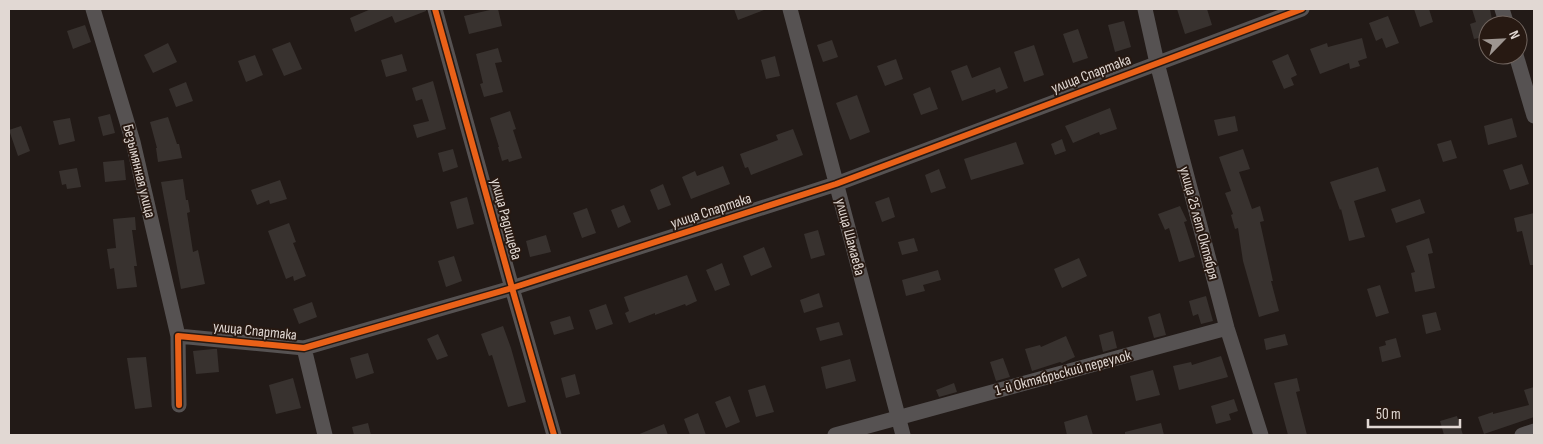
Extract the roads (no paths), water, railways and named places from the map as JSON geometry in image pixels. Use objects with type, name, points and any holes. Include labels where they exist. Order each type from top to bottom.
[{"type":"street","name":"Безымянная улица","points":[[93,9],[133,142],[178,336]]},
{"type":"street","name":"улица Радищева","points":[[435,9],[554,435]]},
{"type":"street","name":"улица Шамаева","points":[[790,9],[904,435]]},
{"type":"street","name":"улица 25 лет Октября","points":[[1145,9],[1157,63],[1227,328],[1261,435]]},
{"type":"street","name":"улица Спартака","points":[[178,336],[304,348],[512,288],[836,184],[1302,9]]},
{"type":"street","points":[[1519,65],[1534,116]]},
{"type":"street","name":"1-й Октябрьский переулок","points":[[835,435],[1227,328]]},
{"type":"street","points":[[178,336],[179,405]]},
{"type":"street","points":[[304,348],[325,435]]},
{"type":"street","points":[[1522,435],[1534,431]]}]
